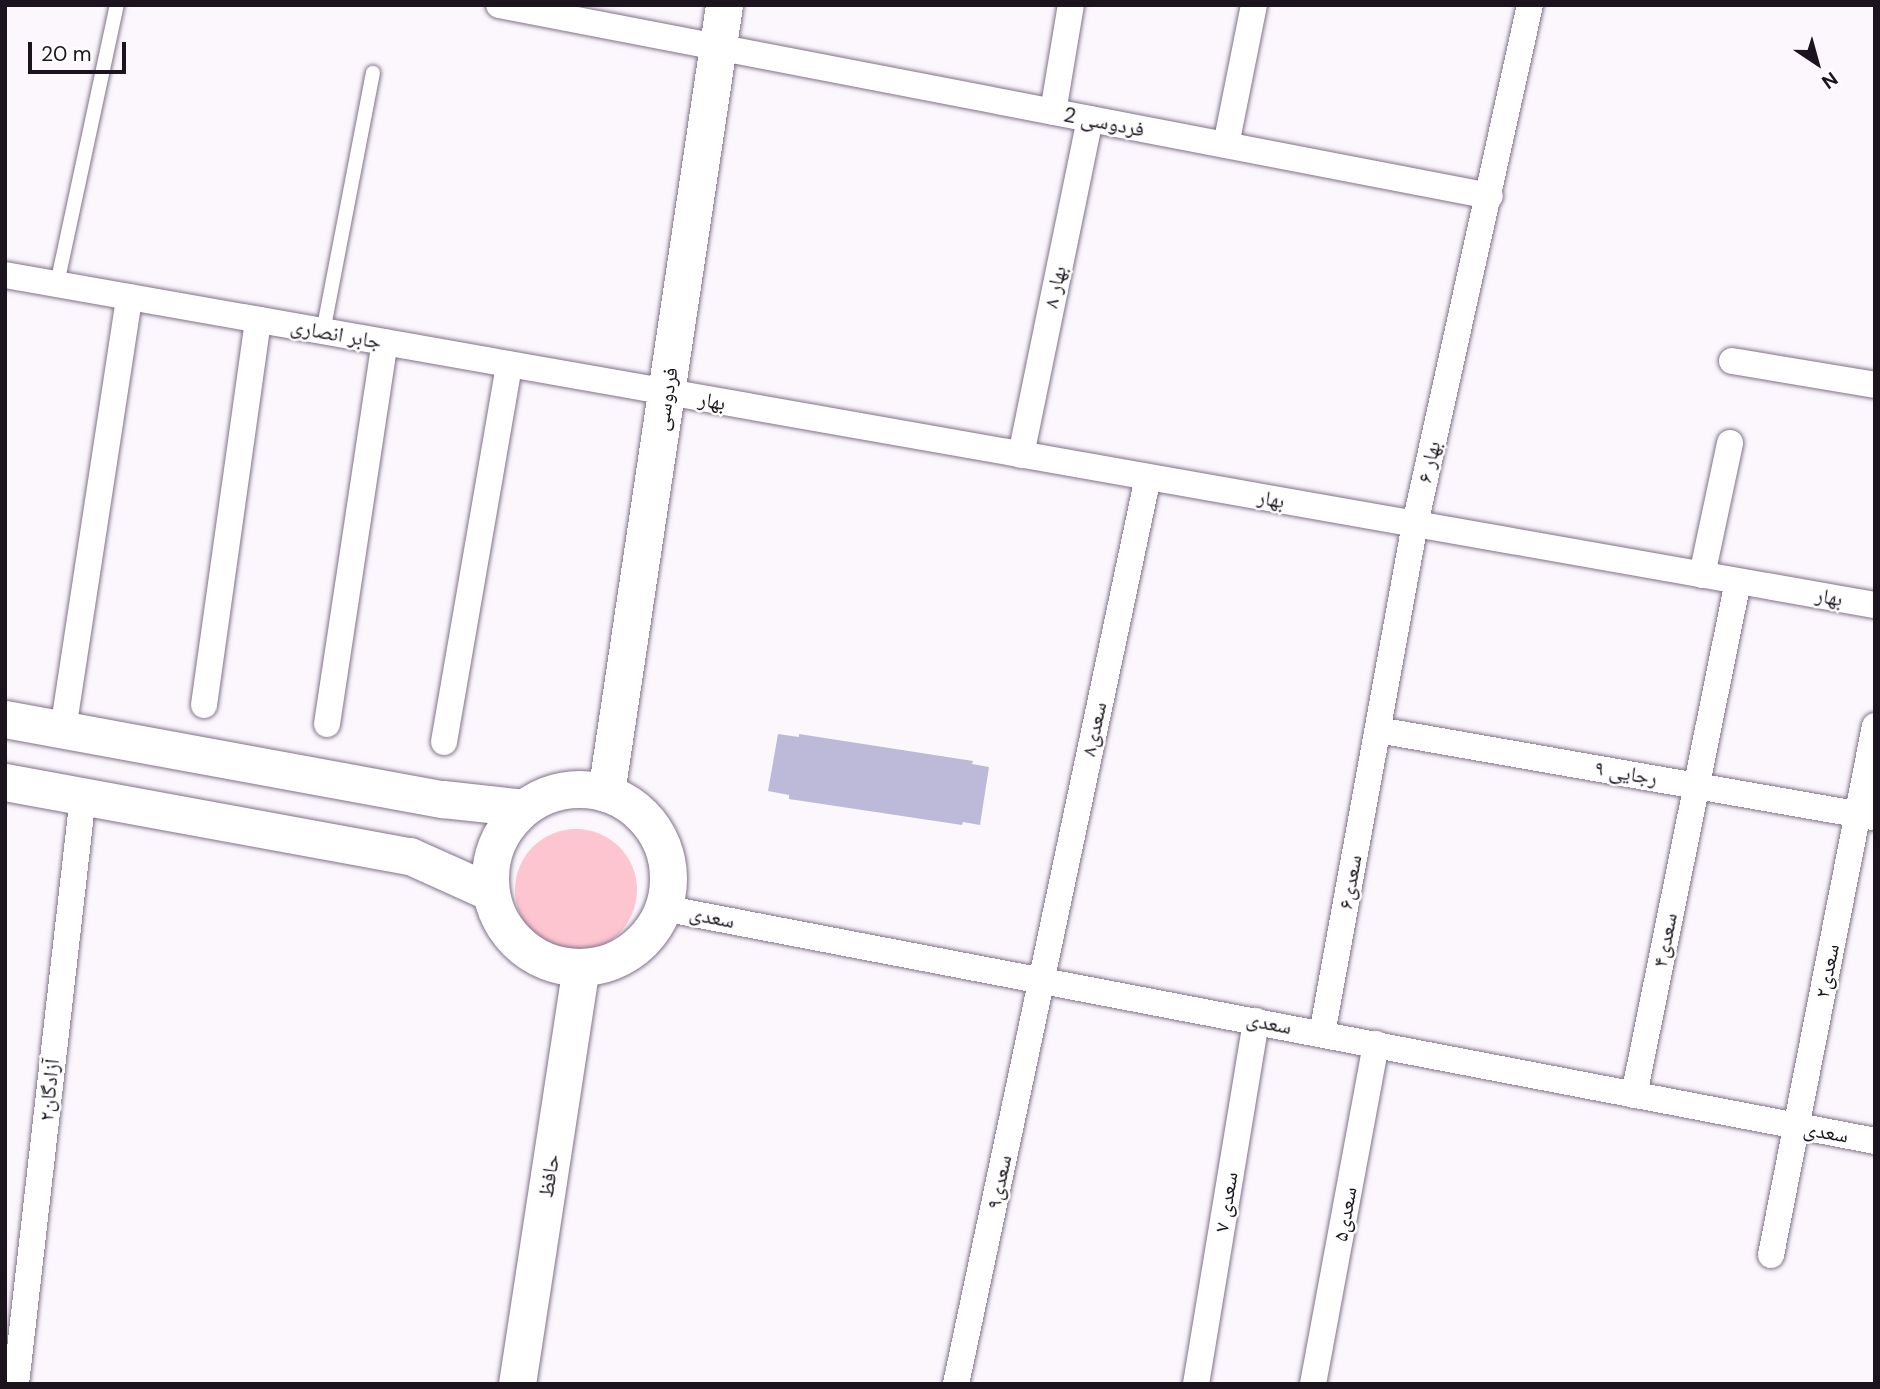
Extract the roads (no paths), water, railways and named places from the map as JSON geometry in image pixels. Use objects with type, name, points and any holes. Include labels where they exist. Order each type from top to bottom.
[{"type":"street","name":"فردوسی 2","points":[[499,5],[1490,196]]},
{"type":"street","name":"فردوسی","points":[[606,793],[724,5]]},
{"type":"street","points":[[1053,112],[1071,5]]},
{"type":"street","points":[[1226,145],[1254,5]]},
{"type":"street","name":"بهار ۶","points":[[1378,730],[1415,524],[1490,196],[1530,5]]},
{"type":"street","name":"بهار ۸","points":[[1021,455],[1090,119]]},
{"type":"street","name":"جابر انصاری","points":[[5,275],[667,393]]},
{"type":"street","points":[[63,730],[128,297]]},
{"type":"street","points":[[204,705],[258,320]]},
{"type":"street","points":[[327,724],[385,342]]},
{"type":"street","points":[[1732,361],[1875,385]]},
{"type":"street","points":[[444,742],[509,365]]},
{"type":"street","name":"بهار","points":[[667,393],[1875,605]]},
{"type":"street","points":[[1702,575],[1730,443]]},
{"type":"street","name":"سعدی۸","points":[[1041,980],[1147,477]]},
{"type":"street","name":"سعدی۴","points":[[1634,1095],[1738,581]]},
{"type":"street","points":[[5,719],[443,799],[524,808]]},
{"type":"street","name":"سعدی۲","points":[[1771,1255],[1796,1127],[1866,816],[1875,726]]},
{"type":"street","name":"رجایی ۹","points":[[1378,730],[1866,816]]},
{"type":"street","name":"سعدی۶","points":[[1322,1034],[1378,730]]},
{"type":"street","points":[[5,782],[410,856],[490,892]]},
{"type":"street","points":[[568,790],[606,793],[632,806],[652,826],[665,851],[669,880],[663,908],[651,932],[632,951],[608,963],[581,968],[555,965],[532,955],[512,938],[497,917],[490,892],[490,868],[496,845],[507,825],[524,808],[549,794],[568,790]]},
{"type":"street","name":"آزادگان۲","points":[[16,1384],[83,796]]},
{"type":"street","name":"سعدی","points":[[663,908],[1875,1141]]},
{"type":"street","name":"حافظ","points":[[517,1384],[581,968]]},
{"type":"street","name":"سعدی۹","points":[[956,1384],[1041,980]]},
{"type":"street","name":"سعدی ۷","points":[[1196,1384],[1256,1021]]},
{"type":"street","name":"سعدی۵","points":[[1313,1384],[1376,1044]]},
{"type":"lane","points":[[57,284],[117,5]]},
{"type":"lane","points":[[323,332],[373,73]]}]
